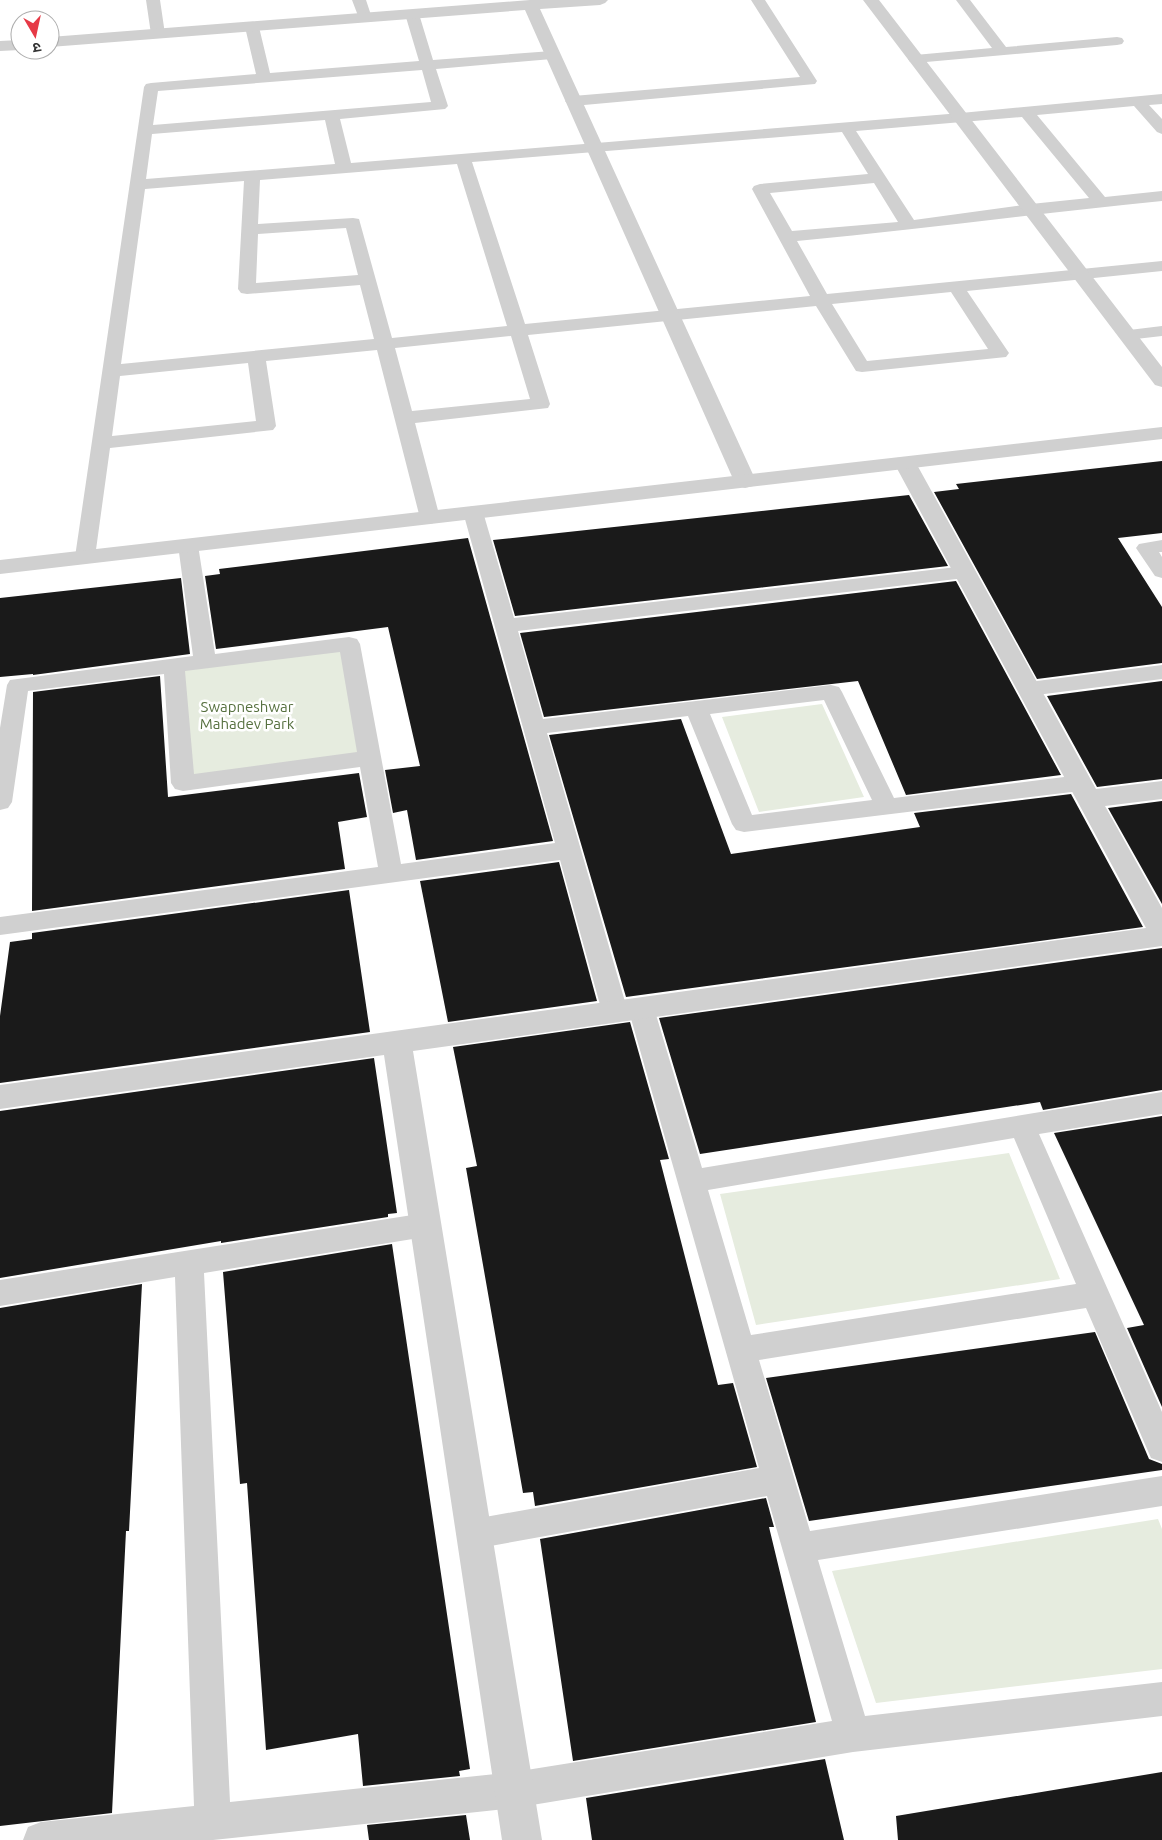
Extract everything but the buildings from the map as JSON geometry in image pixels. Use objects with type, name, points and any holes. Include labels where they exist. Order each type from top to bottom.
[{"type":"street","points":[[60,41],[600,0]]},
{"type":"street","points":[[871,0],[1162,381]]},
{"type":"street","points":[[530,5],[744,482]]},
{"type":"street","points":[[0,567],[1162,433]]},
{"type":"street","points":[[0,1097],[1162,934],[905,463]]},
{"type":"street","points":[[1085,791],[1162,790]]},
{"type":"street","points":[[397,1042],[522,1840]]},
{"type":"lane","points":[[153,0],[158,34]]},
{"type":"lane","points":[[359,0],[365,18]]},
{"type":"lane","points":[[573,101],[810,81],[758,0]]},
{"type":"lane","points":[[963,0],[1002,51]]},
{"type":"lane","points":[[145,130],[440,106],[412,14]]},
{"type":"lane","points":[[252,27],[264,78]]},
{"type":"lane","points":[[915,59],[1117,41]]},
{"type":"lane","points":[[85,557],[151,87],[552,55]]},
{"type":"lane","points":[[137,185],[961,118],[1162,99]]},
{"type":"lane","points":[[1138,101],[1162,129]]},
{"type":"lane","points":[[1026,112],[1101,202]]},
{"type":"lane","points":[[332,115],[344,168]]},
{"type":"lane","points":[[846,127],[909,226]]},
{"type":"lane","points":[[404,418],[541,404],[516,330],[464,158]]},
{"type":"lane","points":[[252,176],[247,289],[367,279]]},
{"type":"lane","points":[[878,178],[760,189],[821,300],[862,367],[1000,353],[956,286]]},
{"type":"lane","points":[[786,237],[909,226],[1031,209],[1162,196]]},
{"type":"lane","points":[[250,230],[353,223],[430,518]]},
{"type":"lane","points":[[111,371],[1162,266]]},
{"type":"lane","points":[[1127,335],[1162,331]]},
{"type":"lane","points":[[101,443],[266,426],[256,356]]},
{"type":"lane","points":[[473,512],[569,850],[691,1181],[853,1735]]},
{"type":"lane","points":[[188,545],[205,662]]},
{"type":"lane","points":[[1162,546],[1146,548],[1162,572]]},
{"type":"lane","points":[[506,626],[964,572]]},
{"type":"lane","points":[[0,802],[18,685],[349,644],[391,874]]},
{"type":"lane","points":[[174,666],[183,782],[370,758]]},
{"type":"lane","points":[[1029,689],[1162,672]]},
{"type":"lane","points":[[534,727],[831,692],[887,807]]},
{"type":"lane","points":[[696,708],[744,824],[887,807],[1085,791]]},
{"type":"lane","points":[[0,926],[569,850]]},
{"type":"lane","points":[[691,1181],[1162,1104]]},
{"type":"lane","points":[[1022,1126],[1162,1448]]},
{"type":"lane","points":[[0,1293],[425,1226]]},
{"type":"lane","points":[[189,1263],[213,1822]]},
{"type":"lane","points":[[740,1350],[1095,1294]]},
{"type":"lane","points":[[474,1534],[778,1479]]},
{"type":"lane","points":[[798,1548],[1162,1491]]},
{"type":"lane","points":[[41,1840],[514,1790],[853,1735],[1162,1698]]},
{"type":"green space","name":"Swapneshwar Mahadev Park","points":[[345,647],[364,754],[190,777],[178,668]]},
{"type":"green space","points":[[822,704],[864,797],[759,812],[722,717]]},
{"type":"green space","points":[[1009,1153],[1060,1279],[756,1325],[720,1194]]},
{"type":"green space","points":[[1158,1519],[1162,1529],[1162,1669],[876,1703],[832,1571]]}]
